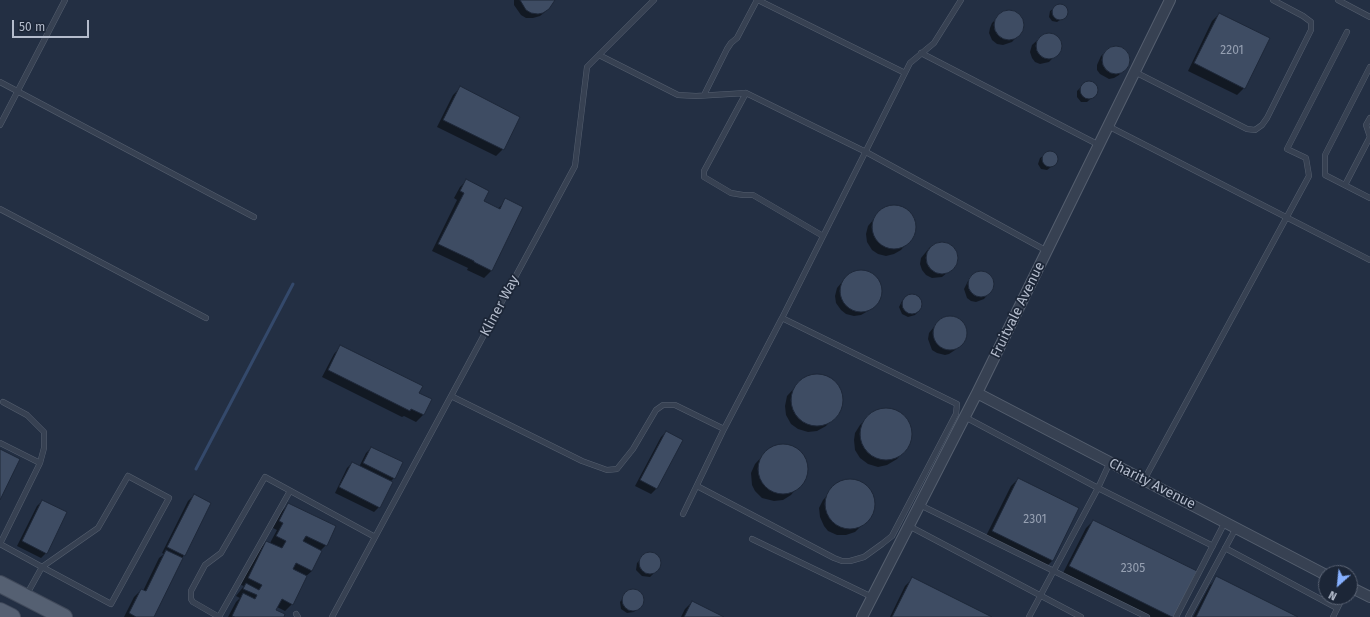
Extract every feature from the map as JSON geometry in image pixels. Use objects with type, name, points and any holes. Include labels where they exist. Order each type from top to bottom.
[{"type":"main road","points":[[0,584],[64,617]]},
{"type":"main road","points":[[0,611],[12,617]]},
{"type":"street","name":"Fruitvale Avenue","points":[[862,617],[977,393],[1170,0]]},
{"type":"street","name":"Charity Avenue","points":[[977,393],[1318,571]]},
{"type":"street","points":[[1358,591],[1370,598]]},
{"type":"lane","points":[[0,125],[65,0]]},
{"type":"lane","name":"Kliner Way","points":[[332,617],[575,166],[587,67],[654,0]]},
{"type":"lane","points":[[704,95],[727,49],[737,38],[758,0],[905,73]]},
{"type":"lane","points":[[683,514],[724,429],[782,318],[910,63],[934,43],[961,0]]},
{"type":"lane","points":[[1135,72],[1247,128],[1255,130],[1262,125],[1267,118],[1311,30],[1311,22],[1273,0]]},
{"type":"lane","points":[[1338,0],[1370,17]]},
{"type":"lane","points":[[1144,480],[1309,176],[1306,158],[1287,149],[1347,32]]},
{"type":"lane","points":[[921,53],[1099,145]]},
{"type":"lane","points":[[599,55],[678,95],[746,93],[866,152],[1047,251]]},
{"type":"lane","points":[[1370,67],[1325,155],[1325,175],[1370,198]]},
{"type":"lane","points":[[0,82],[254,217]]},
{"type":"lane","points":[[746,93],[704,171],[704,177],[731,193],[753,195],[823,236]]},
{"type":"lane","points":[[1345,185],[1370,137],[1366,125],[1370,118]]},
{"type":"lane","points":[[1108,126],[1370,260]]},
{"type":"lane","points":[[0,210],[206,318]]},
{"type":"lane","points":[[697,486],[834,558],[842,561],[850,561],[864,557],[892,536],[956,414],[957,404],[782,318]]},
{"type":"lane","points":[[451,396],[582,461],[607,470],[617,469],[633,449],[656,410],[663,405],[675,405],[724,429]]},
{"type":"lane","points":[[3,402],[27,414],[44,432],[44,448],[40,464],[0,544],[42,567],[110,604],[169,498],[128,476],[98,528],[42,567],[25,597]]},
{"type":"lane","points":[[965,417],[1098,488],[1213,546]]},
{"type":"lane","points":[[0,443],[40,464]]},
{"type":"lane","points":[[1029,617],[1098,488],[1110,462]]},
{"type":"lane","points":[[290,491],[220,617],[193,602],[191,599],[191,591],[205,565],[221,553],[265,477],[375,537]]},
{"type":"lane","points":[[920,505],[1147,617]]},
{"type":"lane","points":[[1176,617],[1225,521]]},
{"type":"lane","points":[[908,526],[1081,617]]},
{"type":"lane","points":[[1188,617],[1236,528]]},
{"type":"lane","points":[[752,540],[872,597]]},
{"type":"lane","points":[[1225,548],[1337,608]]},
{"type":"lane","points":[[1333,617],[1339,605]]},
{"type":"building","points":[[520,0],[555,0],[549,9],[538,14],[531,13],[526,10]]},
{"type":"building","points":[[1060,4],[1066,6],[1068,12],[1066,18],[1060,20],[1054,18],[1052,12],[1054,6]]},
{"type":"building","points":[[1009,10],[1020,14],[1024,25],[1020,36],[1009,40],[998,36],[994,25],[998,14]]},
{"type":"building","points":[[1219,13],[1270,38],[1245,89],[1194,63]]},
{"type":"building","points":[[1049,33],[1058,37],[1062,46],[1058,55],[1049,59],[1040,55],[1036,46],[1040,37]]},
{"type":"building","points":[[1116,46],[1126,50],[1130,60],[1126,70],[1116,74],[1106,70],[1102,60],[1106,50]]},
{"type":"building","points":[[1085,81],[1093,81],[1098,86],[1096,97],[1093,99],[1085,99],[1080,94],[1080,86]]},
{"type":"building","points":[[460,86],[520,117],[504,150],[443,120]]},
{"type":"building","points":[[1047,151],[1053,151],[1058,156],[1056,165],[1053,167],[1047,167],[1042,162],[1042,156]]},
{"type":"building","points":[[466,179],[489,191],[484,201],[500,209],[505,198],[523,207],[492,271],[438,244],[464,193],[460,191]]},
{"type":"building","points":[[894,205],[906,209],[912,215],[916,227],[912,239],[906,245],[894,249],[882,245],[876,239],[872,227],[876,215],[882,209]]},
{"type":"building","points":[[945,242],[951,244],[956,249],[958,258],[956,267],[951,272],[939,274],[933,272],[928,267],[926,255],[928,249],[933,244]]},
{"type":"building","points":[[857,270],[865,270],[876,276],[882,287],[882,295],[876,306],[865,312],[857,312],[846,306],[840,295],[840,287],[846,276]]},
{"type":"building","points":[[981,271],[990,275],[994,284],[990,293],[981,297],[972,293],[968,284],[972,275]]},
{"type":"building","points":[[908,294],[916,294],[922,300],[922,308],[916,314],[908,314],[902,308],[902,300]]},
{"type":"building","points":[[947,316],[953,316],[962,321],[966,327],[966,339],[962,345],[953,350],[947,350],[938,345],[933,336],[933,330],[938,321]]},
{"type":"building","points":[[340,345],[423,386],[419,393],[432,399],[424,415],[411,409],[410,411],[328,370]]},
{"type":"building","points":[[817,374],[827,376],[835,382],[841,390],[843,400],[841,410],[835,418],[827,424],[817,426],[807,424],[799,418],[793,410],[791,400],[793,390],[799,382],[807,376]]},
{"type":"building","points":[[886,408],[896,410],[904,416],[910,424],[912,434],[910,444],[904,452],[896,458],[886,460],[876,458],[868,452],[862,444],[860,434],[862,424],[868,416],[876,410]]},
{"type":"building","points":[[666,431],[683,440],[657,489],[640,480]]},
{"type":"building","points":[[778,444],[788,444],[801,451],[808,464],[808,474],[801,487],[788,494],[778,494],[769,490],[762,483],[758,474],[758,464],[762,455],[769,448]]},
{"type":"building","points":[[371,447],[403,462],[395,479],[363,463]]},
{"type":"building","points":[[0,449],[20,459],[0,500]]},
{"type":"building","points":[[352,462],[393,482],[380,508],[339,487]]},
{"type":"building","points":[[1018,478],[1079,508],[1053,561],[992,531]]},
{"type":"building","points":[[850,479],[859,481],[870,490],[875,504],[873,513],[864,524],[850,529],[841,527],[830,518],[825,504],[827,495],[836,484]]},
{"type":"building","points":[[194,494],[211,503],[185,556],[167,547]]},
{"type":"building","points":[[42,500],[67,512],[47,554],[22,541]]},
{"type":"building","points":[[288,503],[336,526],[327,546],[306,536],[303,541],[322,551],[312,571],[296,563],[293,569],[307,576],[293,605],[282,599],[276,610],[285,614],[284,617],[232,616],[243,593],[255,599],[257,595],[243,589],[246,583],[259,590],[262,585],[248,578],[266,541],[282,548],[286,541],[276,536],[283,523],[279,521]]},
{"type":"building","points":[[1093,520],[1197,571],[1174,617],[1069,566]]},
{"type":"building","points":[[166,550],[183,558],[154,617],[136,617],[129,613],[141,589],[146,591]]},
{"type":"building","points":[[650,552],[658,555],[661,563],[658,571],[650,574],[642,571],[639,563],[642,555]]},
{"type":"building","points":[[1216,576],[1298,617],[1196,617]]},
{"type":"building","points":[[912,577],[992,617],[892,617]]},
{"type":"building","points":[[633,589],[637,590],[643,596],[643,604],[637,610],[633,611],[629,610],[623,604],[622,600],[623,596],[629,590]]},
{"type":"building","points":[[692,601],[724,617],[684,617]]},
{"type":"waterway","points":[[196,469],[293,284]]}]
